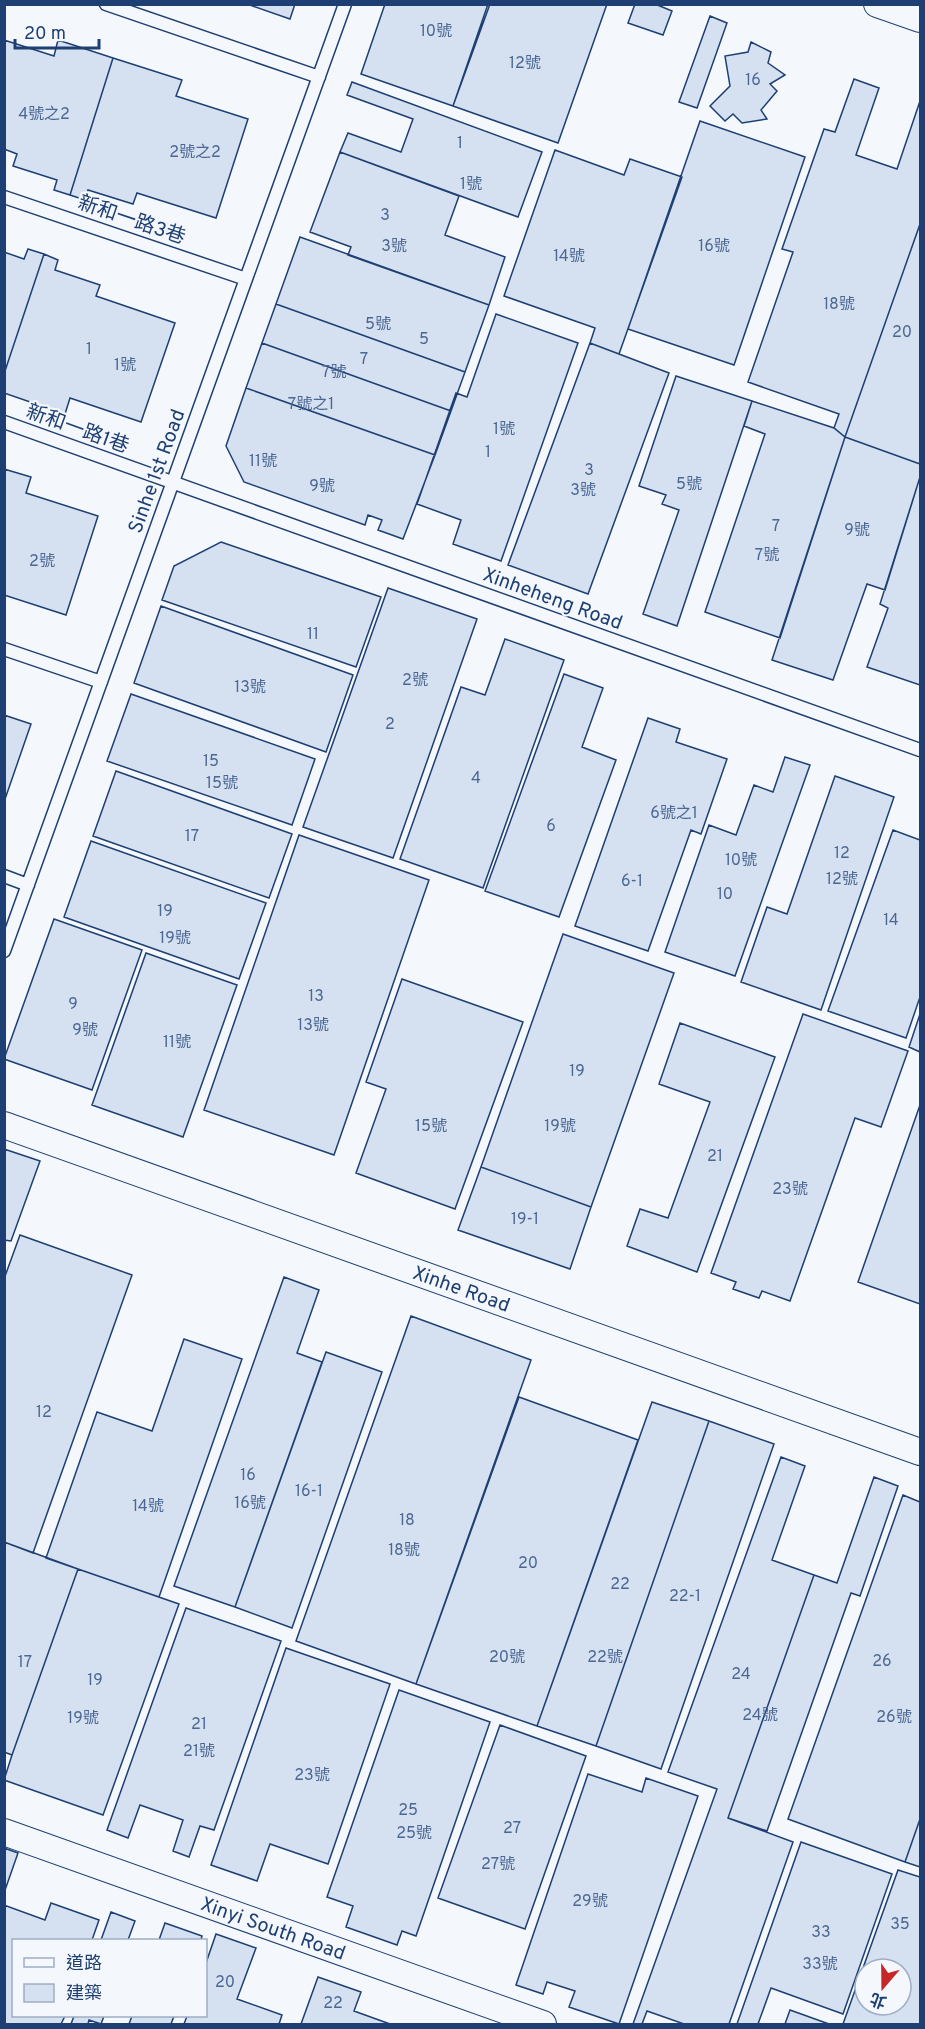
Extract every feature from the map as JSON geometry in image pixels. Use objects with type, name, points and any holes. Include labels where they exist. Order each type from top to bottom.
[{"type":"street","points":[[877,4],[921,19]]},
{"type":"street","name":"Xinhe Road","points":[[4,1125],[921,1452]]},
{"type":"street","name":"Xinyi South Road","points":[[4,1832],[543,2025]]},
{"type":"lane","points":[[105,4],[319,77]]},
{"type":"lane","name":"Sinhe 1st Road","points":[[4,951],[345,4]]},
{"type":"lane","name":"新和一路3巷","points":[[4,197],[246,279]]},
{"type":"lane","name":"新和一路1巷","points":[[4,422],[173,482]]},
{"type":"lane","name":"Xinheheng Road","points":[[173,482],[921,750]]},
{"type":"lane","points":[[4,649],[101,682]]},
{"type":"lane","points":[[4,876],[28,885]]},
{"type":"building","points":[[247,4],[295,4],[290,19]]},
{"type":"building","points":[[385,4],[488,4],[453,106],[361,74]]},
{"type":"building","points":[[490,4],[607,4],[558,143],[453,106]]},
{"type":"building","points":[[635,4],[655,4],[672,11],[663,35],[628,23]]},
{"type":"building","points":[[710,16],[727,23],[697,108],[679,102]]},
{"type":"building","points":[[4,40],[54,56],[58,40],[113,58],[70,195],[54,190],[57,180],[13,166],[17,154],[4,149]]},
{"type":"building","points":[[751,42],[771,52],[768,63],[785,75],[770,84],[777,91],[761,110],[767,119],[742,123],[733,114],[725,121],[710,106],[730,86],[725,56],[748,52]]},
{"type":"building","points":[[113,58],[182,80],[176,96],[248,119],[216,218],[137,193],[133,204],[88,190],[85,200],[70,195]]},
{"type":"building","points":[[854,79],[879,88],[856,155],[897,169],[920,101],[920,224],[845,437],[834,428],[839,414],[748,382],[793,252],[782,249],[824,129],[835,132]]},
{"type":"building","points":[[352,82],[542,152],[518,217],[340,152],[348,133],[401,152],[413,119],[347,95]]},
{"type":"building","points":[[700,121],[805,157],[734,365],[628,329]]},
{"type":"building","points":[[555,150],[624,175],[630,159],[682,177],[619,354],[590,343],[595,328],[504,296]]},
{"type":"building","points":[[340,152],[459,196],[445,235],[505,257],[489,305],[348,255],[351,247],[310,232]]},
{"type":"building","points":[[920,224],[920,464],[845,437]]},
{"type":"building","points":[[300,237],[489,305],[465,372],[276,304]]},
{"type":"building","points":[[28,249],[44,254],[4,374],[4,252],[24,259]]},
{"type":"building","points":[[44,254],[58,260],[55,270],[100,285],[96,296],[175,323],[141,422],[70,398],[65,414],[4,393],[4,374]]},
{"type":"building","points":[[276,304],[465,372],[451,411],[262,343]]},
{"type":"building","points":[[496,314],[578,343],[501,561],[453,544],[461,520],[417,504],[456,393],[467,397]]},
{"type":"building","points":[[262,343],[451,411],[435,455],[246,388]]},
{"type":"building","points":[[590,343],[669,373],[588,594],[508,565]]},
{"type":"building","points":[[676,376],[752,401],[677,626],[643,614],[679,510],[662,504],[666,495],[639,486]]},
{"type":"building","points":[[246,388],[435,455],[403,539],[378,530],[382,520],[368,515],[365,525],[244,482],[226,446]]},
{"type":"building","points":[[752,401],[834,428],[845,437],[780,638],[705,612],[765,434],[744,426]]},
{"type":"building","points":[[845,437],[920,464],[920,477],[885,590],[867,584],[833,680],[772,660]]},
{"type":"building","points":[[4,469],[31,477],[26,493],[98,516],[66,615],[4,595]]},
{"type":"building","points":[[920,477],[920,685],[867,667],[888,608],[880,604]]},
{"type":"building","points":[[221,542],[381,597],[356,667],[162,600],[174,566]]},
{"type":"building","points":[[388,588],[477,619],[393,858],[303,827]]},
{"type":"building","points":[[161,606],[353,675],[326,752],[134,683]]},
{"type":"building","points":[[505,639],[564,660],[483,888],[400,859],[461,687],[485,695]]},
{"type":"building","points":[[564,674],[603,688],[582,747],[616,760],[559,917],[485,891]]},
{"type":"building","points":[[131,694],[315,759],[292,825],[107,761]]},
{"type":"building","points":[[4,715],[31,724],[4,802]]},
{"type":"building","points":[[648,718],[680,729],[676,742],[727,759],[701,834],[691,830],[648,951],[575,926]]},
{"type":"building","points":[[785,757],[810,765],[735,976],[665,952],[709,825],[736,835],[754,785],[773,792]]},
{"type":"building","points":[[116,771],[292,834],[269,898],[93,836]]},
{"type":"building","points":[[835,776],[894,797],[821,1010],[741,982],[767,907],[787,914]]},
{"type":"building","points":[[893,830],[920,840],[920,997],[906,1038],[828,1011]]},
{"type":"building","points":[[299,835],[429,880],[334,1155],[204,1110]]},
{"type":"building","points":[[91,841],[266,903],[239,979],[64,917]]},
{"type":"building","points":[[54,919],[142,950],[92,1090],[4,1059]]},
{"type":"building","points":[[563,934],[674,973],[591,1207],[481,1167]]},
{"type":"building","points":[[146,953],[237,985],[183,1137],[92,1105]]},
{"type":"building","points":[[402,979],[523,1022],[455,1209],[356,1173],[386,1089],[366,1082]]},
{"type":"building","points":[[803,1014],[908,1051],[881,1127],[855,1118],[790,1301],[762,1291],[759,1298],[733,1289],[736,1282],[711,1273]]},
{"type":"building","points":[[920,1014],[920,1052],[909,1047]]},
{"type":"building","points":[[680,1023],[775,1057],[697,1272],[627,1246],[640,1209],[668,1218],[710,1102],[659,1084]]},
{"type":"building","points":[[920,1105],[920,1304],[858,1282]]},
{"type":"building","points":[[4,1149],[40,1161],[11,1241],[4,1240]]},
{"type":"building","points":[[481,1167],[591,1207],[570,1269],[458,1230]]},
{"type":"building","points":[[20,1235],[132,1275],[33,1553],[4,1542],[4,1279]]},
{"type":"building","points":[[284,1277],[319,1290],[297,1353],[322,1362],[235,1607],[174,1586]]},
{"type":"building","points":[[411,1316],[531,1360],[416,1684],[296,1641]]},
{"type":"building","points":[[184,1339],[242,1359],[159,1597],[46,1558],[97,1412],[152,1431]]},
{"type":"building","points":[[326,1352],[382,1372],[292,1628],[235,1607]]},
{"type":"building","points":[[519,1397],[638,1440],[537,1726],[416,1684]]},
{"type":"building","points":[[652,1402],[709,1421],[596,1746],[537,1726]]},
{"type":"building","points":[[709,1421],[774,1444],[661,1769],[596,1746]]},
{"type":"building","points":[[781,1457],[805,1466],[772,1560],[814,1575],[728,1818],[793,1842],[729,2024],[684,2024],[647,2011],[642,2024],[633,2024],[717,1789],[668,1772]]},
{"type":"building","points":[[874,1477],[898,1486],[860,1596],[851,1593],[767,1831],[728,1818],[814,1575],[837,1583]]},
{"type":"building","points":[[903,1495],[920,1502],[920,1819],[905,1862],[788,1819]]},
{"type":"building","points":[[4,1542],[78,1569],[12,1755],[4,1752]]},
{"type":"building","points":[[78,1569],[179,1604],[103,1815],[4,1780]]},
{"type":"building","points":[[186,1608],[281,1641],[214,1830],[200,1826],[189,1857],[173,1851],[183,1820],[140,1805],[128,1838],[107,1830]]},
{"type":"building","points":[[286,1648],[390,1684],[328,1864],[270,1844],[257,1881],[211,1865]]},
{"type":"building","points":[[399,1690],[490,1722],[416,1936],[402,1931],[397,1945],[346,1927],[353,1906],[327,1897]]},
{"type":"building","points":[[500,1725],[586,1756],[525,1929],[438,1898]]},
{"type":"building","points":[[588,1774],[642,1792],[646,1778],[698,1796],[619,2024],[569,2007],[575,1991],[547,1982],[543,1994],[516,1985]]},
{"type":"building","points":[[920,1819],[920,1867],[905,1862]]},
{"type":"building","points":[[801,1842],[892,1874],[863,1957],[853,1957],[853,1985],[843,2014],[771,1988],[758,2024],[737,2024]]},
{"type":"building","points":[[4,1848],[18,1853],[4,1893]]},
{"type":"building","points":[[898,1870],[920,1877],[920,2024],[843,2024],[853,1996],[853,2017],[913,2017],[913,1957],[867,1957]]},
{"type":"building","points":[[51,1903],[99,1920],[92,1939],[12,1939],[12,2017],[64,2017],[61,2024],[4,2024],[4,1905],[45,1920]]},
{"type":"building","points":[[111,1912],[135,1921],[128,1939],[101,1939]]},
{"type":"building","points":[[165,1923],[202,1936],[201,1939],[159,1939]]},
{"type":"building","points":[[216,1934],[256,1948],[237,1999],[282,2015],[279,2024],[184,2024],[187,2017],[207,2017],[207,1960]]},
{"type":"building","points":[[318,1977],[361,1992],[354,2011],[390,2024],[301,2024]]},
{"type":"building","points":[[790,2010],[829,2024],[785,2024]]},
{"type":"building","points":[[74,2017],[104,2017],[101,2024],[89,2020],[88,2024],[71,2024]]},
{"type":"building","points":[[132,2017],[174,2017],[171,2024],[129,2024]]}]
